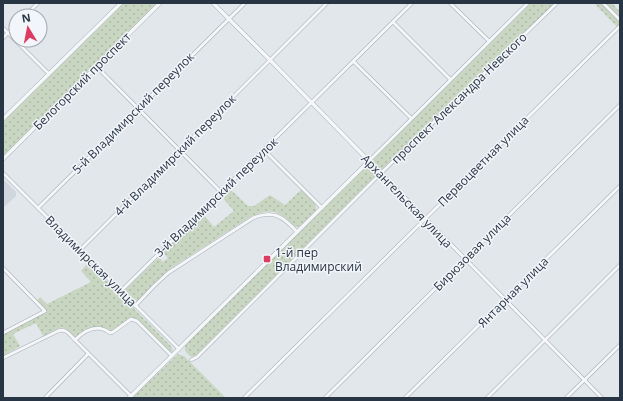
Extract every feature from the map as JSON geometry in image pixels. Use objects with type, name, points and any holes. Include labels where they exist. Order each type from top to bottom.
[{"type":"street","points":[[3,120],[121,3]]},
{"type":"street","name":"Белогорский проспект","points":[[3,159],[160,3]]},
{"type":"street","name":"Архангельская улица","points":[[212,3],[270,60],[424,219],[602,398]]},
{"type":"street","name":"5-й Владимирский переулок","points":[[38,208],[245,3]]},
{"type":"street","name":"4-й Владимирский переулок","points":[[80,250],[327,3]]},
{"type":"street","name":"3-й Владимирский переулок","points":[[121,291],[412,3]]},
{"type":"street","points":[[450,3],[489,41]]},
{"type":"street","name":"проспект Александра Невского","points":[[369,161],[528,3]]},
{"type":"street","name":"проспект Александра Невского","points":[[191,360],[197,357],[380,174],[556,3]]},
{"type":"street","points":[[603,3],[620,20]]},
{"type":"street","points":[[393,22],[450,79]]},
{"type":"street","name":"Первоцветная улица","points":[[244,398],[620,26]]},
{"type":"street","points":[[3,28],[8,33],[3,38]]},
{"type":"street","points":[[23,48],[50,74]]},
{"type":"street","points":[[354,62],[411,118]]},
{"type":"street","points":[[97,67],[221,192]]},
{"type":"street","name":"Бирюзовая улица","points":[[324,398],[620,105]]},
{"type":"street","points":[[264,150],[322,208]]},
{"type":"street","points":[[3,358],[62,330],[75,340],[130,397],[369,161]]},
{"type":"street","name":"Владимирская улица","points":[[3,172],[178,349]]},
{"type":"street","name":"Янтарная улица","points":[[405,398],[620,186]]},
{"type":"street","points":[[135,306],[168,273],[253,218],[270,213],[278,215],[297,232]]},
{"type":"street","points":[[487,398],[620,265]]},
{"type":"street","points":[[3,268],[45,311],[3,333]]},
{"type":"street","points":[[75,340],[85,331],[91,329],[103,329],[110,333],[129,320],[134,320],[172,356]]},
{"type":"street","points":[[566,398],[620,345]]},
{"type":"street","points":[[45,398],[88,354]]},
{"type":"shaded area","points":[[3,179],[16,192],[16,196],[3,208]]},
{"type":"green space","points":[[123,3],[158,3],[3,157],[3,122]]},
{"type":"green space","points":[[531,3],[555,3],[380,171],[373,164],[374,159]]},
{"type":"green space","points":[[594,3],[612,3],[620,12],[620,30]]},
{"type":"green space","points":[[369,167],[376,173],[375,177],[197,355],[191,357],[185,350],[186,344],[364,169]]},
{"type":"green space","points":[[230,189],[248,206],[254,206],[270,195],[285,205],[301,190],[314,202],[316,211],[300,226],[296,227],[281,215],[273,212],[261,213],[250,217],[171,268],[137,301],[132,297],[125,289],[159,257],[163,262],[168,258],[163,252],[203,214],[214,227],[234,211],[222,197]]},
{"type":"green space","points":[[87,264],[90,264],[170,345],[173,352],[169,351],[141,323],[132,317],[111,332],[97,327],[88,329],[75,338],[62,327],[43,336],[36,323],[13,334],[20,346],[3,356],[3,335],[47,311],[37,300],[40,297],[47,304],[91,282],[81,271]]},
{"type":"green space","points":[[178,354],[184,356],[226,398],[132,398]]},
{"type":"place","name":"1-й пер Владимирский","points":[[267,259]]}]
